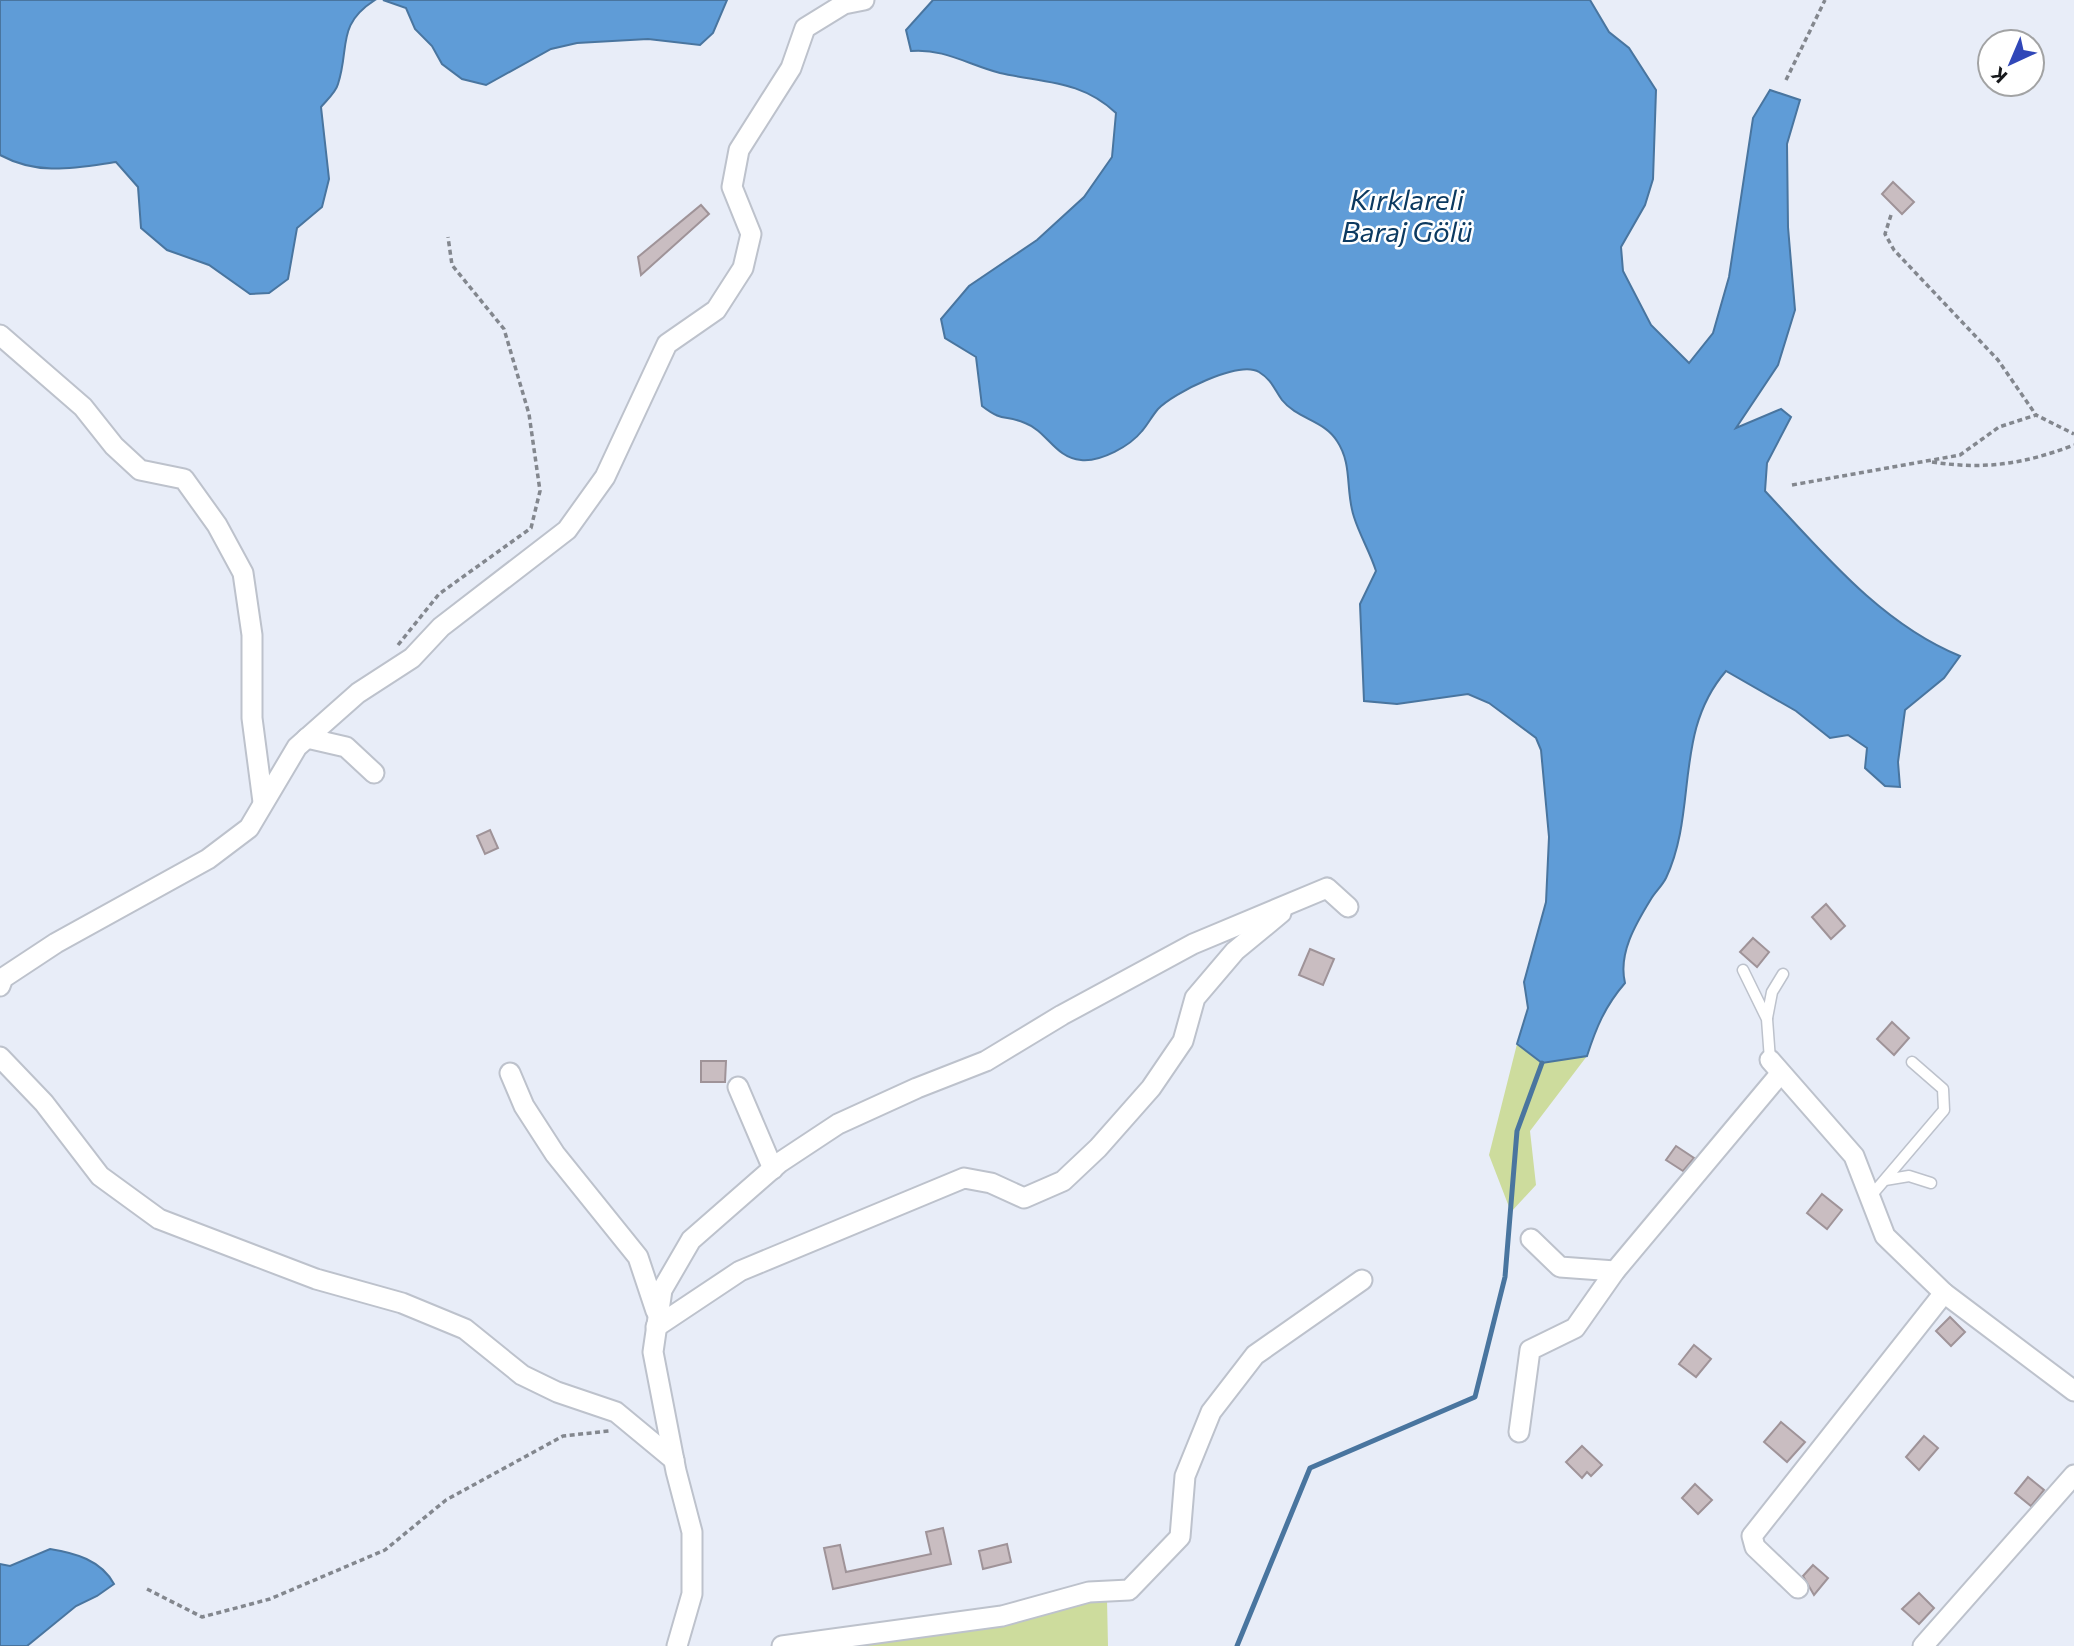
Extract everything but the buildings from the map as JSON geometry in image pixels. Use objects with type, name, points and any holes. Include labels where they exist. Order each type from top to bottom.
[{"type":"street","points":[[0,986],[3,978],[56,943],[208,859],[249,828],[298,747],[307,738],[358,694],[412,658],[441,627],[567,530],[605,477],[667,344],[716,310],[743,268],[751,234],[732,187],[739,150],[791,68],[805,28],[844,4],[864,0]]},
{"type":"street","points":[[0,335],[83,407],[114,446],[140,470],[184,479],[217,525],[243,573],[252,635],[252,718],[263,802]]},
{"type":"street","points":[[307,738],[346,747],[374,773]]},
{"type":"street","points":[[677,1646],[692,1594],[692,1532],[674,1460],[653,1352],[662,1290],[691,1240],[773,1169],[838,1124],[917,1088],[986,1061],[1062,1015],[1193,944],[1327,888],[1348,907]]},
{"type":"street","points":[[657,1321],[740,1271],[964,1178],[991,1183],[1024,1198],[1063,1181],[1098,1148],[1151,1088],[1183,1041],[1195,998],[1235,951],[1298,900]]},
{"type":"street","points":[[1,1056],[44,1103],[100,1176],[159,1219],[316,1279],[402,1303],[465,1329],[522,1375],[557,1392],[616,1412],[674,1460]]},
{"type":"street","points":[[1519,1432],[1530,1350],[1575,1328],[1615,1271],[1775,1067],[1854,1156],[1885,1236],[1944,1293],[2074,1391]]},
{"type":"street","points":[[510,1073],[524,1106],[555,1154],[638,1257],[657,1321]]},
{"type":"street","points":[[738,1087],[773,1169]]},
{"type":"street","points":[[1531,1239],[1560,1267],[1615,1271]]},
{"type":"street","points":[[782,1646],[1002,1616],[1089,1592],[1129,1590],[1180,1537],[1185,1476],[1211,1412],[1255,1355],[1362,1280]]},
{"type":"street","points":[[1798,1588],[1755,1547],[1752,1536],[1944,1293]]},
{"type":"street","points":[[1923,1646],[2074,1475]]},
{"type":"lane","points":[[1743,970],[1767,1018],[1775,1067]]},
{"type":"lane","points":[[1767,1018],[1772,992],[1783,974]]},
{"type":"lane","points":[[1870,1197],[1944,1110],[1943,1089],[1912,1062]]},
{"type":"lane","points":[[1884,1181],[1909,1176],[1931,1183]]},
{"type":"path","points":[[1786,80],[1825,0]]},
{"type":"path","points":[[1891,215],[1885,234],[1894,250],[1997,360],[2036,415],[2074,435]]},
{"type":"path","points":[[384,676],[399,642],[439,594],[531,528],[541,491],[529,414],[504,329],[452,265],[448,237]]},
{"type":"path","points":[[1792,485],[1960,455],[1999,428],[2036,415]]},
{"type":"path","points":[[1926,461],[1972,468],[2041,457],[2074,446]]},
{"type":"path","points":[[146,1589],[202,1617],[270,1599],[385,1550],[446,1500],[563,1436],[635,1428]]},
{"type":"green space","points":[[1517,1044],[1542,1063],[1587,1056],[1530,1131],[1536,1185],[1511,1212],[1489,1155]]},
{"type":"green space","points":[[1107,1599],[1108,1646],[855,1646],[932,1635]]},
{"type":"water","points":[[0,0],[375,0],[354,18],[346,38],[337,87],[321,107],[329,179],[322,207],[297,228],[288,279],[269,293],[250,294],[209,265],[167,250],[141,228],[138,187],[116,162],[57,169],[29,166],[0,155]]},
{"type":"water","points":[[383,0],[727,0],[713,33],[700,45],[648,39],[577,43],[551,49],[486,85],[462,79],[442,64],[432,46],[415,29],[406,8]]},
{"type":"water","name":"Kırklareli Baraj Gölü","points":[[933,0],[1590,0],[1609,32],[1629,48],[1656,90],[1653,179],[1645,205],[1621,247],[1623,271],[1651,325],[1689,363],[1713,333],[1729,277],[1753,118],[1770,90],[1800,100],[1787,144],[1788,227],[1795,310],[1778,365],[1736,428],[1781,409],[1791,417],[1767,463],[1765,491],[1831,562],[1879,606],[1931,642],[1960,656],[1944,678],[1905,710],[1898,762],[1900,787],[1885,786],[1865,768],[1867,748],[1848,735],[1830,738],[1796,711],[1726,671],[1710,695],[1692,745],[1676,852],[1666,878],[1651,899],[1629,940],[1624,961],[1625,983],[1602,1018],[1587,1056],[1542,1063],[1517,1044],[1528,1008],[1524,982],[1546,902],[1549,837],[1541,750],[1536,738],[1489,703],[1468,694],[1397,704],[1364,701],[1360,604],[1376,571],[1351,507],[1345,459],[1332,434],[1288,406],[1270,381],[1259,372],[1250,369],[1237,370],[1191,387],[1158,409],[1130,442],[1106,456],[1089,460],[1064,454],[1033,427],[1018,420],[995,415],[982,406],[976,357],[945,338],[941,319],[969,286],[1037,240],[1084,197],[1112,157],[1116,113],[1103,102],[1076,88],[1000,73],[934,52],[911,51],[906,30]]},
{"type":"water","points":[[50,1549],[95,1563],[114,1584],[76,1606],[27,1646],[0,1646],[0,1564],[10,1566]]},
{"type":"waterway","points":[[1237,1646],[1310,1468],[1475,1397],[1505,1277],[1517,1131],[1542,1063]]}]
